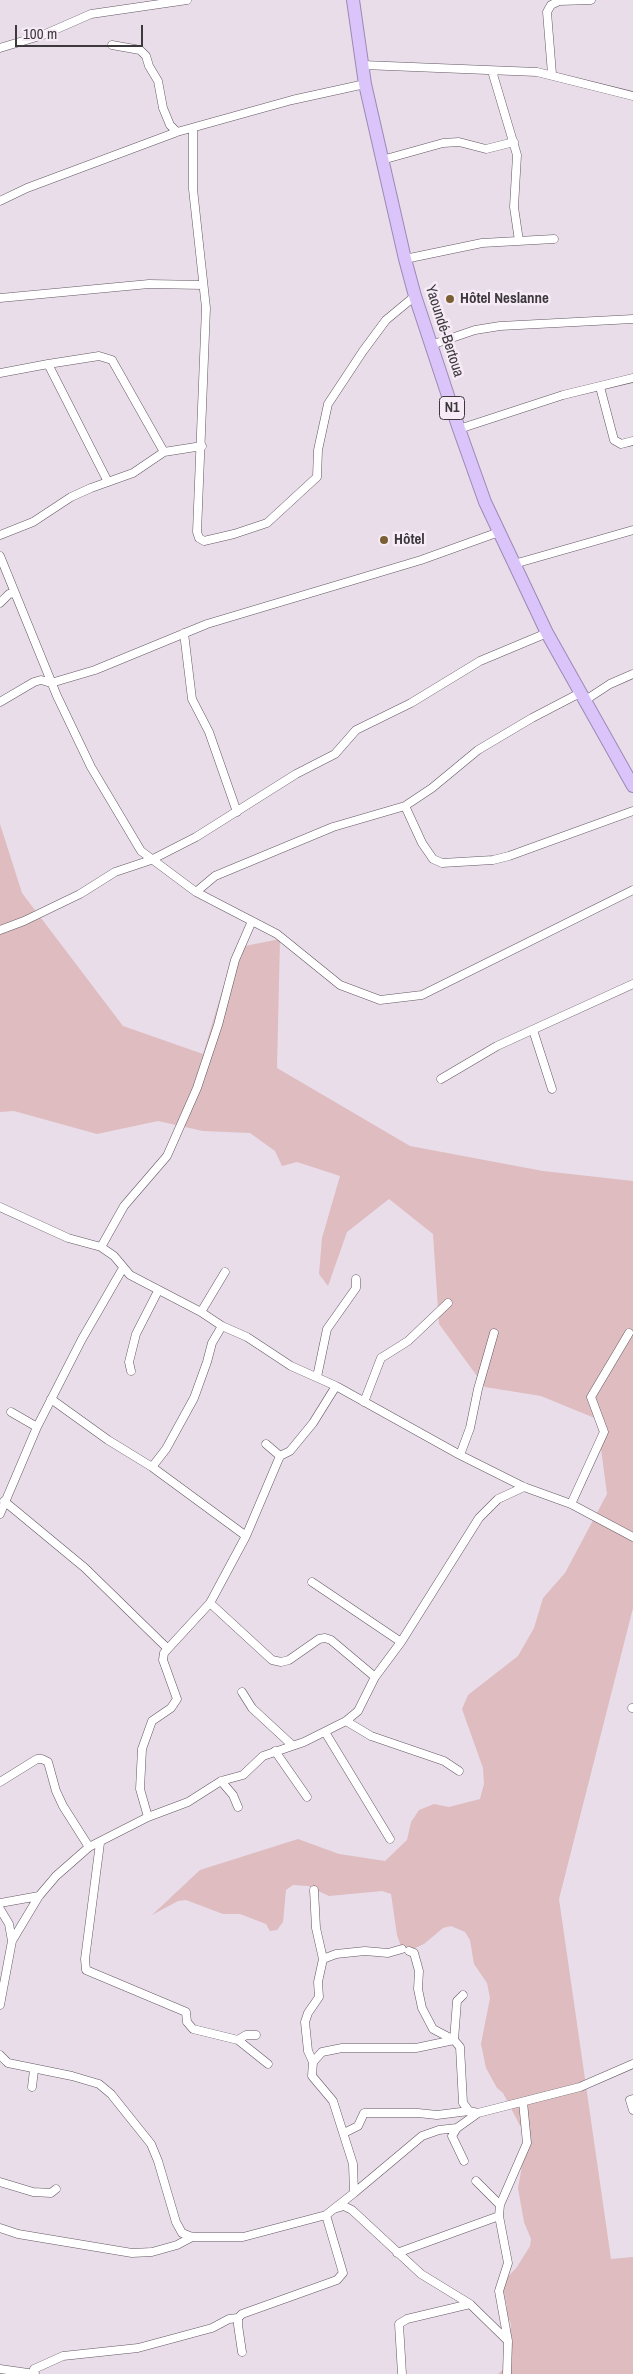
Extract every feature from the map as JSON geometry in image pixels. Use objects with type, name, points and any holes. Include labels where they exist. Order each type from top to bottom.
[{"type":"highway","name":"Yaoundé-Bertoua","points":[[353,0],[363,64],[364,84],[405,259],[430,345],[485,502],[547,633],[633,786]]},
{"type":"street","points":[[0,48],[43,35],[91,14],[187,0]]},
{"type":"street","points":[[552,74],[547,12],[551,6],[559,1],[591,0]]},
{"type":"street","points":[[112,44],[140,50],[146,56],[149,66],[158,81],[170,126],[177,132]]},
{"type":"street","points":[[363,64],[552,74],[633,96]]},
{"type":"street","points":[[492,71],[517,155],[514,208],[518,241]]},
{"type":"street","points":[[0,201],[54,178],[177,132],[292,100],[364,84]]},
{"type":"street","points":[[193,128],[193,189],[206,308],[202,446],[197,532],[199,538],[204,541],[234,534],[267,523],[317,478],[319,474],[318,450],[328,404],[363,350],[386,320],[415,296]]},
{"type":"street","points":[[382,160],[443,143],[459,142],[486,148],[514,142]]},
{"type":"street","points":[[405,259],[482,243],[554,239]]},
{"type":"street","points":[[0,298],[149,284],[203,285]]},
{"type":"street","points":[[430,345],[475,330],[500,326],[633,319]]},
{"type":"street","points":[[0,373],[99,356],[112,360],[164,452]]},
{"type":"street","points":[[48,364],[108,482]]},
{"type":"street","points":[[459,429],[563,395],[633,378]]},
{"type":"street","points":[[600,386],[614,440],[621,444],[633,441]]},
{"type":"street","points":[[0,535],[34,522],[71,498],[133,473],[164,452],[202,446]]},
{"type":"street","points":[[514,564],[633,530]]},
{"type":"street","points":[[0,702],[34,682],[51,682],[95,670],[207,624],[305,593],[421,560],[499,532]]},
{"type":"street","points":[[0,556],[51,682],[95,774],[132,839],[151,860],[196,892],[276,934],[340,985],[380,1000],[422,995],[633,890]]},
{"type":"street","points":[[0,603],[10,594],[14,593]]},
{"type":"street","points":[[184,633],[192,700],[209,732],[237,812]]},
{"type":"street","points":[[0,930],[24,921],[80,894],[115,872],[151,860],[237,812],[296,774],[335,754],[356,730],[411,703],[480,661],[547,633]]},
{"type":"street","points":[[196,892],[215,876],[333,827],[405,806],[432,788],[478,750],[532,718],[633,674]]},
{"type":"street","points":[[405,806],[422,843],[433,859],[442,863],[493,860],[633,811]]},
{"type":"street","points":[[101,1247],[124,1206],[161,1163],[170,1149],[204,1069],[235,960],[252,921]]},
{"type":"street","points":[[440,1079],[497,1046],[633,984]]},
{"type":"street","points":[[533,1030],[552,1089]]},
{"type":"street","points":[[0,1207],[68,1238],[101,1247],[114,1256],[122,1268],[130,1275],[201,1312],[222,1326],[247,1337],[291,1366],[336,1386],[460,1455],[524,1487],[571,1504],[633,1537]]},
{"type":"street","points":[[0,1514],[38,1427],[122,1268]]},
{"type":"street","points":[[201,1312],[226,1272]]},
{"type":"street","points":[[317,1377],[327,1329],[356,1288],[356,1279]]},
{"type":"street","points":[[131,1371],[129,1362],[136,1334],[158,1291]]},
{"type":"street","points":[[364,1402],[381,1358],[408,1341],[448,1303]]},
{"type":"street","points":[[152,1468],[166,1449],[194,1398],[212,1343],[222,1326]]},
{"type":"street","points":[[460,1455],[470,1428],[478,1389],[494,1333]]},
{"type":"street","points":[[571,1504],[604,1432],[591,1397],[629,1333]]},
{"type":"street","points":[[148,1817],[140,1789],[139,1770],[145,1735],[152,1721],[172,1708],[177,1699],[163,1660],[167,1648],[210,1603],[246,1536],[280,1456],[290,1451],[313,1423],[336,1386]]},
{"type":"street","points":[[52,1399],[246,1536]]},
{"type":"street","points":[[11,1412],[38,1427]]},
{"type":"street","points":[[266,1444],[280,1456]]},
{"type":"street","points":[[0,2004],[12,1941],[38,1896],[56,1876],[89,1848],[148,1817],[188,1802],[221,1781],[243,1775],[252,1764],[275,1751],[325,1732],[346,1721],[358,1711],[375,1677],[401,1642],[479,1518],[498,1499],[524,1487]]},
{"type":"street","points":[[4,1502],[84,1568],[167,1648]]},
{"type":"street","points":[[312,1582],[401,1642]]},
{"type":"street","points":[[210,1603],[272,1660],[281,1662],[289,1660],[318,1639],[325,1638],[375,1677]]},
{"type":"street","points":[[242,1692],[252,1708],[292,1745]]},
{"type":"street","points":[[346,1721],[371,1736],[444,1761],[459,1771]]},
{"type":"street","points":[[325,1732],[390,1839]]},
{"type":"street","points":[[275,1751],[307,1797]]},
{"type":"street","points":[[0,1782],[37,1759],[42,1758],[48,1762],[60,1798],[89,1848]]},
{"type":"street","points":[[221,1781],[233,1795],[238,1806]]},
{"type":"street","points":[[100,1843],[85,1959],[86,1970],[186,2012],[187,2022],[193,2029],[238,2040],[268,2064]]},
{"type":"street","points":[[314,1890],[316,1928],[323,1959],[318,1982],[319,1997],[308,2013],[305,2022],[308,2051],[312,2062],[312,2076],[333,2101],[344,2133],[353,2164],[354,2193]]},
{"type":"street","points":[[0,1903],[38,1896]]},
{"type":"street","points":[[0,1910],[9,1924],[12,1941]]},
{"type":"street","points":[[323,1959],[336,1954],[364,1952],[388,1953],[406,1950],[414,1953],[420,1971],[418,1989],[422,2008],[433,2029],[454,2040],[460,2047],[463,2103],[469,2111]]},
{"type":"street","points":[[454,2040],[457,2001],[463,1994]]},
{"type":"street","points":[[238,2040],[246,2035],[256,2035]]},
{"type":"street","points":[[312,2062],[322,2052],[342,2048],[416,2048],[454,2040]]},
{"type":"street","points":[[0,2055],[8,2063],[34,2070],[72,2076],[99,2084],[111,2094],[151,2144],[176,2222],[182,2233],[192,2237],[243,2237],[326,2215],[422,2136],[439,2130],[457,2128]]},
{"type":"street","points":[[464,2161],[452,2136],[457,2128],[478,2113],[580,2087],[633,2064]]},
{"type":"street","points":[[32,2087],[34,2070]]},
{"type":"street","points":[[633,2099],[630,2100],[633,2110]]},
{"type":"street","points":[[507,2374],[508,2341],[499,2291],[508,2262],[499,2216],[500,2205],[527,2143],[523,2102]]},
{"type":"street","points":[[344,2133],[358,2126],[364,2113],[437,2115],[469,2111],[478,2113]]},
{"type":"street","points":[[0,2182],[33,2192],[51,2193],[56,2189]]},
{"type":"street","points":[[476,2182],[500,2205]]},
{"type":"street","points":[[335,2209],[344,2206],[352,2210],[421,2274],[470,2304],[508,2341]]},
{"type":"street","points":[[0,2369],[35,2374],[34,2369],[63,2356],[138,2348],[212,2328],[229,2319],[238,2318],[242,2314],[337,2280],[343,2273],[326,2215]]},
{"type":"street","points":[[397,2253],[499,2216]]},
{"type":"street","points":[[0,2228],[18,2234],[132,2253],[152,2252],[177,2245],[192,2237]]},
{"type":"street","points":[[402,2374],[399,2324],[408,2319],[470,2304]]},
{"type":"street","points":[[238,2318],[242,2352]]},
{"type":"shaded area","points":[[0,824],[22,893],[123,1026],[203,1054],[235,948],[280,939],[277,1068],[410,1146],[543,1171],[633,1181],[633,1608],[559,1899],[611,2259],[633,2257],[633,2374],[498,2374],[507,2366],[511,2324],[507,2315],[502,2283],[517,2267],[530,2246],[531,2239],[524,2222],[518,2188],[527,2139],[503,2093],[497,2088],[486,2068],[481,2044],[490,1998],[487,1983],[474,1964],[470,1940],[465,1932],[451,1926],[443,1928],[424,1944],[409,1951],[402,1949],[397,1935],[391,1894],[382,1891],[329,1896],[308,1886],[293,1885],[286,1890],[283,1922],[277,1930],[270,1931],[266,1924],[240,1914],[223,1914],[186,1900],[178,1901],[152,1915],[200,1870],[298,1839],[339,1854],[385,1861],[407,1840],[411,1822],[419,1810],[434,1804],[449,1807],[480,1799],[484,1784],[483,1768],[462,1709],[468,1695],[518,1656],[534,1628],[543,1598],[565,1573],[607,1494],[597,1419],[541,1396],[485,1387],[439,1324],[433,1234],[389,1199],[347,1232],[328,1286],[319,1274],[322,1238],[340,1176],[297,1162],[282,1166],[275,1151],[250,1133],[203,1131],[158,1121],[97,1134],[14,1111],[0,1112]]},
{"type":"place","name":"Hôtel Neslanne","points":[[450,299]]},
{"type":"place","name":"Hôtel","points":[[384,540]]}]
